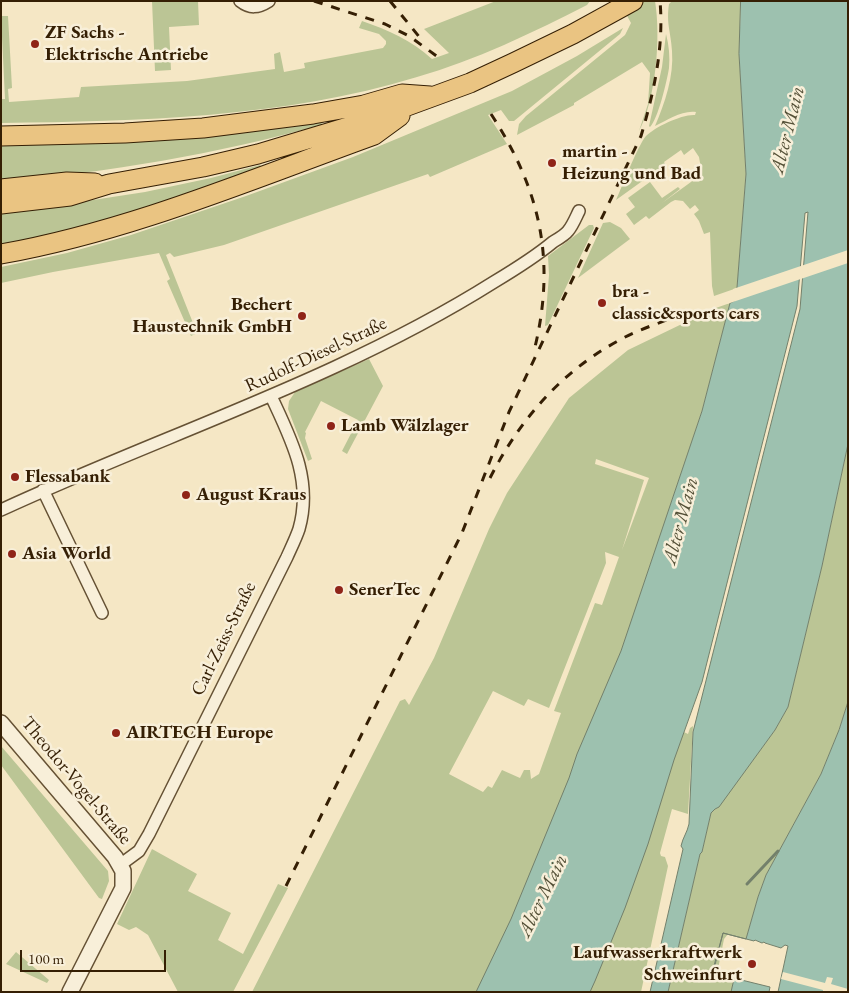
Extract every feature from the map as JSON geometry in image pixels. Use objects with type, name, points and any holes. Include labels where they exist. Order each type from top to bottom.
[{"type":"highway","points":[[1,204],[70,196],[109,184],[203,167],[258,154],[361,124],[513,64],[628,4]]},
{"type":"highway","points":[[1,136],[125,133],[203,128],[313,114],[364,105],[402,94],[427,99]]},
{"type":"highway","points":[[1,254],[68,239],[220,191],[374,134],[427,99]]},
{"type":"highway","points":[[1,189],[67,182],[109,184]]},
{"type":"street","points":[[240,1],[252,7],[269,1]]},
{"type":"street","name":"Rudolf-Diesel-Straße","points":[[1,510],[43,490],[271,396],[358,357],[425,323],[474,295],[543,250],[568,231],[579,211]]},
{"type":"street","name":"Carl-Zeiss-Straße","points":[[120,864],[139,851],[149,834],[284,563],[298,530],[303,499],[303,480],[288,433],[271,396]]},
{"type":"street","points":[[43,490],[102,613]]},
{"type":"street","name":"Theodor-Vogel-Straße","points":[[1,723],[120,864]]},
{"type":"street","points":[[70,992],[123,888],[124,875],[120,864]]},
{"type":"shaded area","points":[[152,1],[198,1],[199,25],[169,27],[171,70],[155,71]]},
{"type":"shaded area","points":[[496,1],[590,1],[587,5],[525,36],[461,63],[366,91],[315,101],[211,115],[106,121],[1,123],[1,99],[5,99],[1,16],[8,16],[12,88],[8,89],[9,102],[79,97],[81,87],[187,81],[275,69],[274,54],[280,52],[284,72],[305,68],[304,63],[383,48],[386,41],[379,34],[359,28],[362,21],[399,36],[416,46],[432,59],[449,53],[424,29]]},
{"type":"shaded area","points":[[619,1],[655,1],[657,16],[656,68],[650,102],[639,131],[648,104],[650,73],[642,62],[574,103],[574,105],[517,135],[519,124],[526,116],[625,35],[631,23]]},
{"type":"shaded area","points":[[672,1],[741,1],[739,54],[746,174],[737,288],[714,296],[710,232],[704,234],[694,214],[699,210],[695,205],[690,209],[683,201],[675,200],[649,219],[646,216],[634,225],[626,214],[635,207],[628,198],[650,182],[662,198],[678,187],[680,189],[662,203],[702,174],[699,157],[693,148],[684,155],[681,150],[664,162],[667,167],[661,171],[659,169],[616,200],[646,136],[669,122],[695,115],[696,112],[680,114],[655,126],[665,99],[672,70],[668,17],[669,4]]},
{"type":"shaded area","points":[[623,28],[620,34],[514,121],[509,121],[501,110],[488,115],[507,144],[430,177],[428,174],[224,245],[174,257],[170,253],[166,255],[197,333],[191,336],[167,281],[170,279],[159,253],[1,283],[1,267],[67,253],[131,235],[353,157],[512,91],[577,56]]},
{"type":"shaded area","points":[[666,34],[669,68],[659,108],[650,127],[662,67]]},
{"type":"shaded area","points":[[323,120],[321,125],[282,135],[162,161],[82,173],[1,182],[1,142]]},
{"type":"shaded area","points":[[260,165],[262,169],[150,210],[1,249],[1,210],[54,206],[145,192]]},
{"type":"shaded area","points":[[610,222],[621,228],[630,239],[578,278],[603,223]]},
{"type":"shaded area","points":[[589,225],[593,225],[594,228],[548,325],[545,326],[549,275],[548,256]]},
{"type":"shaded area","points":[[730,303],[702,411],[607,695],[688,734],[693,726],[688,814],[672,809],[660,853],[661,856],[665,857],[668,866],[641,992],[252,992],[400,701],[405,699],[409,705],[434,658],[489,529],[507,493],[569,398],[628,350],[713,309]],"holes":[[[596,459],[649,478],[622,550],[644,480],[595,464]],[[605,552],[619,557],[602,605],[595,603],[554,711],[561,713],[539,774],[531,779],[530,770],[524,770],[520,778],[502,770],[492,788],[488,786],[483,792],[449,774],[493,691],[524,706],[528,699],[549,708],[606,563]]]},
{"type":"shaded area","points":[[369,359],[383,386],[347,454],[342,451],[358,420],[321,401],[305,432],[305,438],[312,459],[308,461],[288,409],[289,401],[295,392]]},
{"type":"shaded area","points":[[848,444],[848,702],[839,730],[821,774],[766,875],[746,939],[728,934],[724,939],[717,974],[735,979],[731,992],[668,992],[711,813],[719,806],[775,730],[788,707],[822,566]]},
{"type":"shaded area","points":[[1,746],[108,871],[109,881],[102,899],[99,898],[1,765]]},
{"type":"shaded area","points":[[152,849],[197,874],[188,891],[231,913],[218,940],[243,954],[278,884],[288,888],[233,992],[178,992],[148,935],[136,927],[129,930],[117,924]]},
{"type":"shaded area","points":[[16,952],[49,980],[47,983],[6,964]]},
{"type":"water","name":"Alter Main","points":[[741,1],[848,1],[848,444],[822,566],[788,707],[775,730],[719,807],[711,813],[668,992],[650,992],[683,849],[681,846],[689,824],[693,732],[800,309],[808,212],[805,213],[797,306],[702,682],[674,760],[648,844],[625,908],[595,981],[590,992],[476,992],[511,919],[577,754],[621,651],[702,411],[730,303],[736,300],[746,174],[739,54]]},
{"type":"water","points":[[848,702],[848,992],[778,992],[788,946],[785,945],[781,948],[764,942],[746,939],[766,875],[821,774]]},
{"type":"water","points":[[723,933],[713,973],[770,987],[769,992],[731,992],[734,979],[712,973]]},
{"type":"pier","points":[[848,250],[848,263],[727,304],[729,299],[733,298],[733,289]]},
{"type":"pier","points":[[783,972],[825,983],[827,977],[833,978],[831,984],[848,989],[848,992],[823,992],[823,990],[781,979]]},
{"type":"waterway","points":[[747,884],[778,851]]},
{"type":"railway","points":[[314,1],[385,24],[409,36],[438,57]]},
{"type":"railway","points":[[390,1],[421,39]]},
{"type":"railway","points":[[286,886],[462,533],[509,412],[641,136],[657,69],[661,35],[660,1]]},
{"type":"railway","points":[[491,114],[522,170],[532,197],[539,226],[543,254],[544,284],[535,347]]},
{"type":"railway","points":[[490,478],[501,457],[528,418],[543,400],[577,368],[616,342],[635,332],[669,319]]},
{"type":"place","name":"ZF Sachs - Elektrische Antriebe","points":[[35,44]]},
{"type":"place","name":"martin - Heizung und Bad","points":[[552,163]]},
{"type":"place","name":"bra - classic&sports cars","points":[[602,303]]},
{"type":"place","name":"Bechert Haustechnik GmbH","points":[[302,316]]},
{"type":"place","name":"Lamb Wälzlager","points":[[331,426]]},
{"type":"place","name":"Flessabank","points":[[15,477]]},
{"type":"place","name":"August Kraus","points":[[186,495]]},
{"type":"place","name":"Asia World","points":[[12,554]]},
{"type":"place","name":"SenerTec","points":[[339,590]]},
{"type":"place","name":"AIRTECH Europe","points":[[116,733]]},
{"type":"place","name":"Laufwasserkraftwerk Schweinfurt","points":[[752,964]]}]
